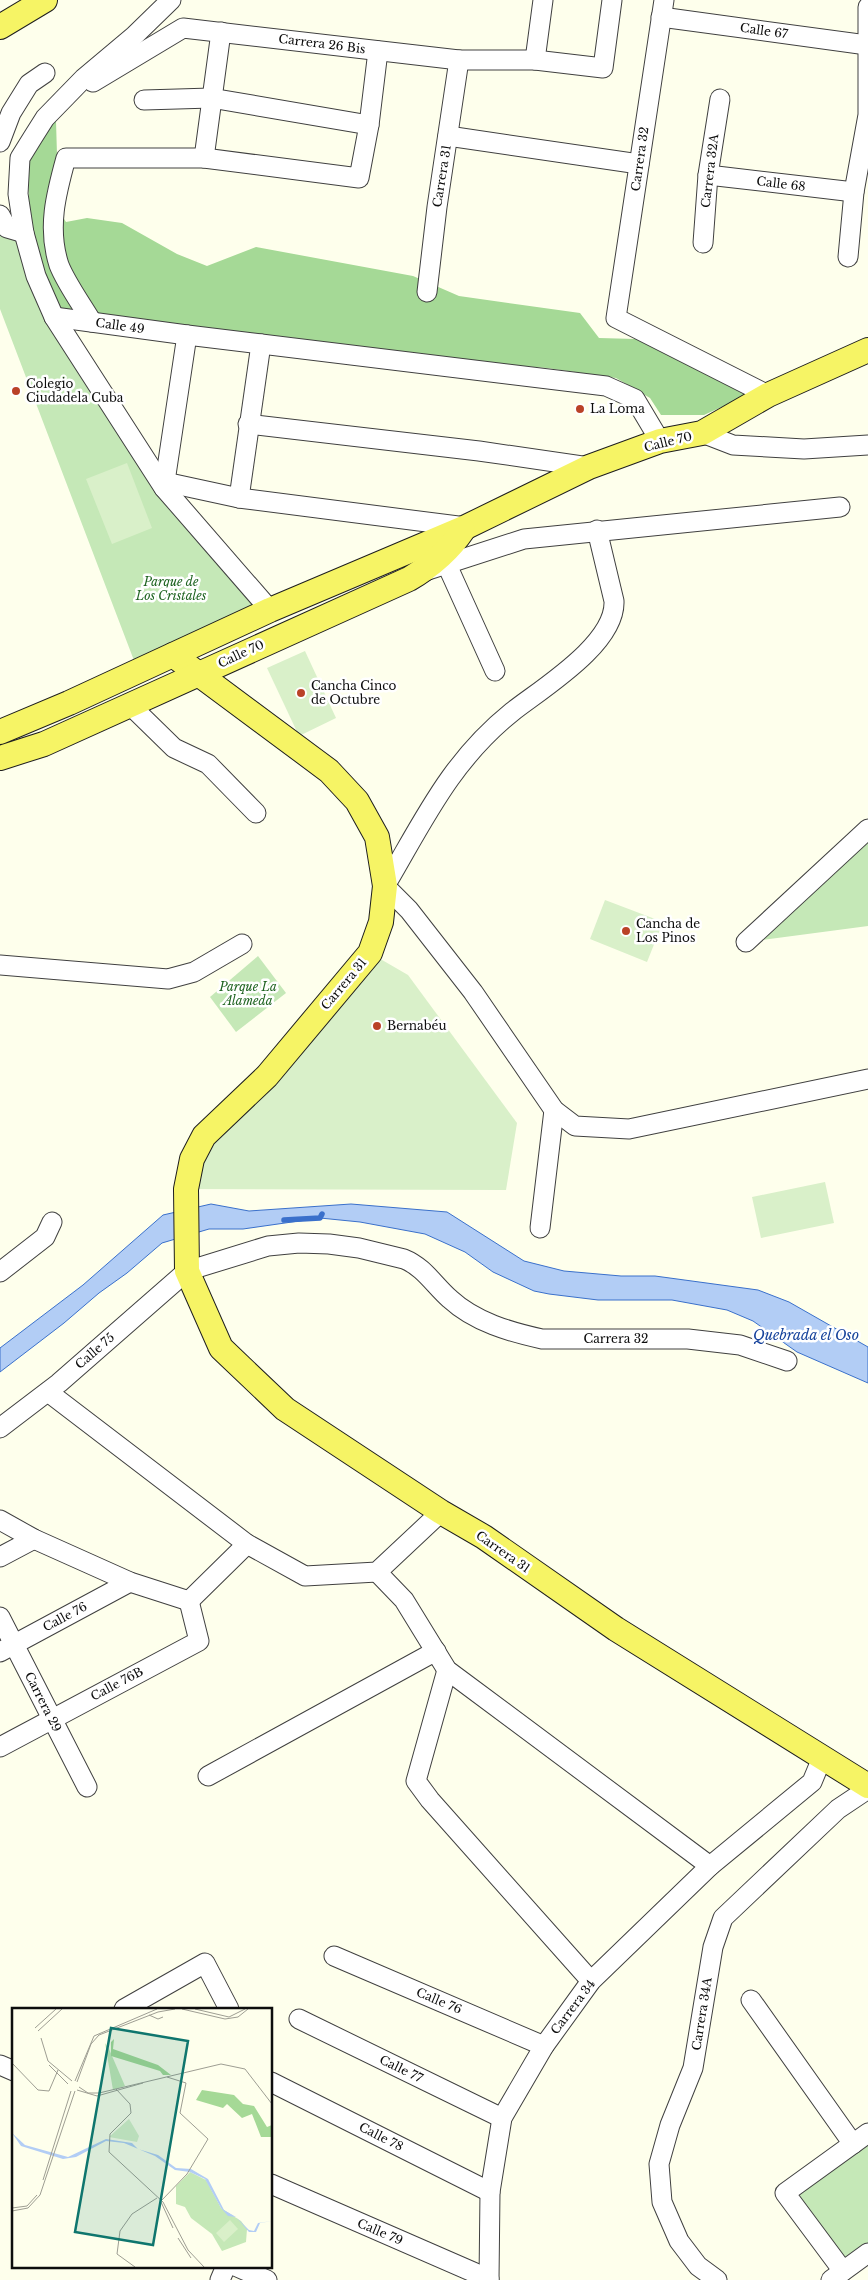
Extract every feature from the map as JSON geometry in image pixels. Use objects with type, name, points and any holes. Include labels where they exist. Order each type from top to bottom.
[{"type":"main road","points":[[0,27],[45,0]]},
{"type":"main road","name":"Calle 70","points":[[0,732],[102,688],[270,610],[466,527],[589,468],[660,441],[702,433],[768,395],[868,350]]},
{"type":"main road","name":"Calle 70","points":[[0,758],[44,744],[420,573],[454,545],[466,527]]},
{"type":"main road","name":"Carrera 31","points":[[173,655],[329,771],[349,790],[365,812],[377,837],[385,886],[381,922],[370,953],[267,1076],[204,1136],[192,1159],[186,1189],[186,1265],[221,1348],[285,1409],[441,1512],[484,1537],[616,1629],[868,1787]]},
{"type":"main road","points":[[102,688],[122,708]]},
{"type":"street","points":[[171,0],[134,36],[84,78],[45,118],[20,158],[18,194],[24,233],[36,276],[54,316],[164,485],[270,610]]},
{"type":"street","points":[[535,60],[543,0]]},
{"type":"street","name":"Carrera 26 Bis","points":[[61,102],[184,28],[459,60],[535,60],[603,68],[612,0]]},
{"type":"street","points":[[848,257],[854,192],[868,115],[868,9],[855,0]]},
{"type":"street","name":"Calle 67","points":[[662,9],[867,45]]},
{"type":"street","name":"Carrera 32","points":[[662,9],[616,318],[768,395]]},
{"type":"street","points":[[204,158],[210,98],[221,32]]},
{"type":"street","points":[[92,322],[60,266],[53,234],[55,198],[66,158],[204,158],[359,178],[369,124],[378,51]]},
{"type":"street","name":"Carrera 31","points":[[427,292],[437,207],[459,60]]},
{"type":"street","points":[[0,142],[11,112],[29,84],[45,73]]},
{"type":"street","points":[[144,100],[210,98],[369,124]]},
{"type":"street","name":"Carrera 32A","points":[[703,243],[708,175],[720,99]]},
{"type":"street","points":[[448,136],[639,164]]},
{"type":"street","name":"Calle 68","points":[[708,175],[854,192]]},
{"type":"street","points":[[0,215],[7,228],[24,233]]},
{"type":"street","name":"Calle 49","points":[[54,316],[187,335],[606,386],[635,398],[660,441]]},
{"type":"street","points":[[164,485],[187,335]]},
{"type":"street","points":[[239,498],[248,424],[261,344]]},
{"type":"street","points":[[248,424],[479,452],[589,468]]},
{"type":"street","points":[[702,433],[733,445],[804,449],[868,445]]},
{"type":"street","points":[[164,485],[239,498],[466,527]]},
{"type":"street","points":[[420,573],[524,539],[597,530],[840,507]]},
{"type":"street","points":[[597,530],[614,601],[613,613],[609,624],[574,665],[498,723],[465,757],[437,795],[385,886],[409,910],[473,992],[554,1110],[575,1126],[629,1129],[868,1079]]},
{"type":"street","points":[[446,565],[494,671]]},
{"type":"street","points":[[122,708],[174,748],[208,764],[256,813]]},
{"type":"street","points":[[746,942],[868,829]]},
{"type":"street","points":[[0,965],[168,979],[194,972],[242,944]]},
{"type":"street","points":[[540,1228],[554,1110]]},
{"type":"street","points":[[0,1272],[45,1237],[52,1222]]},
{"type":"street","name":"Carrera 32","points":[[186,1265],[268,1246],[299,1243],[329,1244],[393,1255],[413,1263],[425,1272],[450,1300],[466,1312],[490,1324],[522,1335],[542,1339],[688,1339],[740,1345],[788,1361]]},
{"type":"street","name":"Calle 75","points":[[0,1428],[48,1392],[186,1265]]},
{"type":"street","points":[[48,1392],[247,1544],[305,1576],[377,1572],[441,1512]]},
{"type":"street","points":[[0,1520],[34,1539],[130,1582],[189,1602],[247,1544]]},
{"type":"street","points":[[0,1557],[34,1539]]},
{"type":"street","points":[[377,1572],[404,1600],[447,1670],[710,1866]]},
{"type":"street","name":"Calle 76","points":[[7,1648],[130,1582]]},
{"type":"street","name":"Calle 76B","points":[[0,1747],[198,1641],[189,1602]]},
{"type":"street","name":"Carrera 29","points":[[0,1617],[7,1648],[52,1718],[87,1787]]},
{"type":"street","points":[[208,1776],[436,1651]]},
{"type":"street","points":[[447,1670],[416,1781],[430,1800],[591,1981]]},
{"type":"street","name":"Carrera 34","points":[[489,2280],[490,2192],[502,2118],[544,2046],[591,1981],[710,1866],[812,1782],[822,1758]]},
{"type":"street","name":"Carrera 34A","points":[[717,2280],[698,2266],[679,2241],[662,2202],[659,2164],[670,2125],[693,2068],[713,1947],[723,1918],[838,1809],[868,1787]]},
{"type":"street","name":"Calle 76","points":[[334,1956],[544,2046]]},
{"type":"street","points":[[126,2008],[205,1963],[228,2008]]},
{"type":"street","points":[[751,2000],[861,2138],[785,2194],[837,2276],[868,2253]]},
{"type":"street","name":"Calle 77","points":[[300,2019],[502,2118]]},
{"type":"street","points":[[0,2065],[12,2070]]},
{"type":"street","name":"Calle 78","points":[[272,2083],[490,2192]]},
{"type":"street","name":"Calle 79","points":[[272,2184],[489,2280]]},
{"type":"street","points":[[220,2280],[225,2268]]},
{"type":"street","points":[[240,2268],[267,2280]]},
{"type":"green space","points":[[56,121],[57,155],[47,192],[66,222],[87,218],[122,223],[177,254],[207,266],[256,247],[413,276],[459,296],[580,313],[599,338],[636,339],[748,395],[704,415],[661,415],[650,398],[616,378],[547,368],[433,359],[295,338],[125,319],[60,308],[32,261],[27,161],[33,137]]},
{"type":"green space","name":"Parque de Los Cristales","points":[[0,215],[24,233],[36,276],[164,488],[270,610],[138,671],[0,309]]},
{"type":"green space","points":[[127,463],[152,528],[112,544],[86,479]]},
{"type":"green space","name":"Cancha Cinco de Octubre","points":[[305,651],[336,718],[299,736],[267,668]]},
{"type":"green space","points":[[868,829],[868,926],[746,942]]},
{"type":"green space","name":"Cancha de Los Pinos","points":[[605,900],[663,922],[647,962],[590,939]]},
{"type":"green space","name":"Bernabéu","points":[[370,953],[408,975],[517,1123],[506,1190],[186,1189],[192,1159]]},
{"type":"green space","name":"Parque La Alameda","points":[[258,956],[286,993],[236,1032],[210,997]]},
{"type":"green space","points":[[825,1182],[834,1223],[761,1238],[752,1197]]},
{"type":"green space","points":[[868,2133],[868,2253],[843,2271],[785,2193]]},
{"type":"water","name":"Quebrada el Oso","points":[[211,1204],[249,1211],[351,1204],[447,1212],[524,1261],[564,1271],[621,1276],[655,1276],[758,1290],[789,1302],[868,1347],[868,1383],[797,1352],[753,1321],[727,1310],[672,1300],[598,1300],[534,1291],[493,1272],[465,1252],[425,1234],[360,1222],[320,1218],[243,1229],[209,1229],[162,1243],[127,1273],[0,1372],[0,1348],[83,1285],[163,1215]]},
{"type":"waterway","points":[[284,1220],[320,1218],[322,1214]]},
{"type":"place","name":"Colegio Ciudadela Cuba","points":[[16,391]]},
{"type":"place","name":"La Loma","points":[[580,409]]},
{"type":"place","name":"Cancha Cinco de Octubre","points":[[301,693]]},
{"type":"place","name":"Cancha de Los Pinos","points":[[626,931]]},
{"type":"place","name":"Bernabéu","points":[[377,1026]]}]
